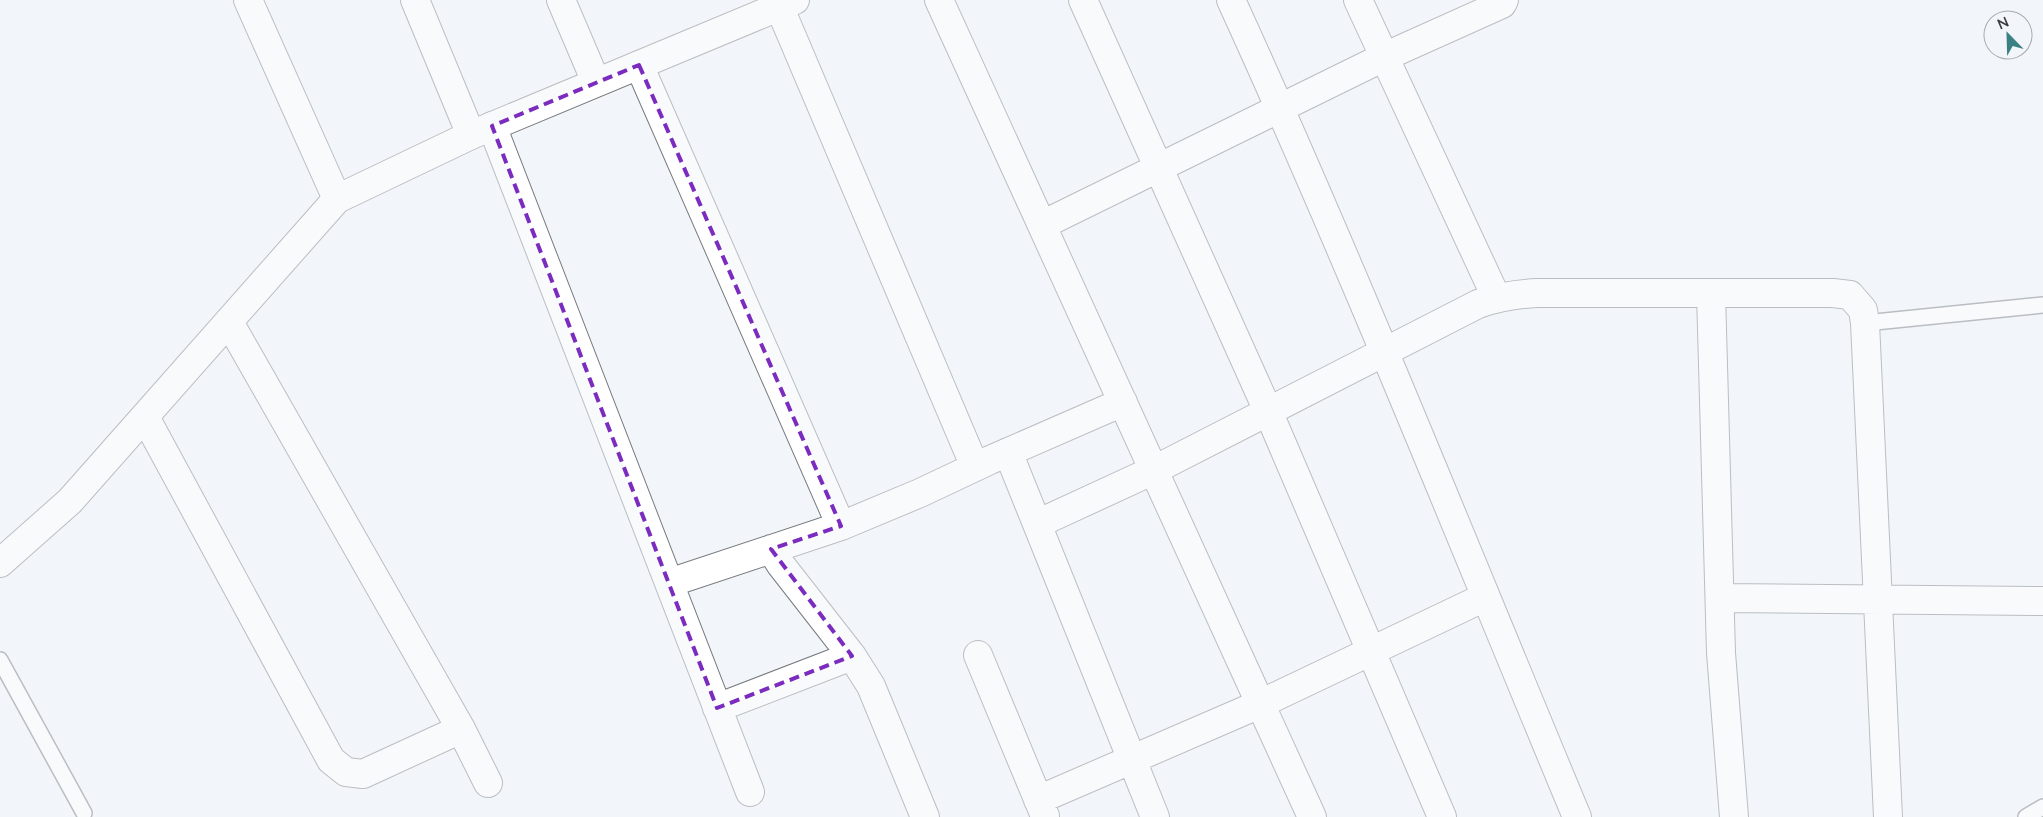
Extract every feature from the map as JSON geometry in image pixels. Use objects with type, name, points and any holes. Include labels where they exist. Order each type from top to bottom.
[{"type":"street","points":[[248,0],[337,199]]},
{"type":"street","points":[[415,0],[482,130],[670,583],[750,792]]},
{"type":"street","points":[[561,0],[596,82]]},
{"type":"street","points":[[939,0],[1312,817]]},
{"type":"street","points":[[1083,0],[1268,412],[1442,817]]},
{"type":"street","points":[[1231,0],[1280,108],[1384,352],[1577,817]]},
{"type":"street","points":[[1358,0],[1496,298]]},
{"type":"street","points":[[1042,225],[1384,57],[1502,4],[1504,0]]},
{"type":"street","points":[[0,563],[70,501],[337,199],[482,130],[791,2],[975,467]]},
{"type":"street","points":[[639,65],[841,526]]},
{"type":"street","points":[[1711,293],[1721,653],[1734,817]]},
{"type":"street","points":[[1037,524],[1154,470],[1478,304],[1496,298],[1515,294],[1711,293],[1850,295],[1862,310],[1865,322],[1888,817]]},
{"type":"street","points":[[229,322],[461,729],[488,783]]},
{"type":"street","points":[[670,583],[841,526],[920,493],[1123,402]]},
{"type":"street","points":[[145,416],[331,760],[346,772],[363,774],[461,729]]},
{"type":"street","points":[[1008,452],[1155,817]]},
{"type":"street","points":[[771,549],[785,571],[852,656],[871,686],[925,817]]},
{"type":"street","points":[[978,655],[1042,809],[1132,760],[1260,704],[1485,597]]},
{"type":"street","points":[[1720,598],[2043,601]]},
{"type":"street","points":[[717,708],[852,656]]},
{"type":"lane","points":[[1865,322],[2043,305]]},
{"type":"lane","points":[[0,660],[84,813]]},
{"type":"lane","points":[[2026,817],[2043,807]]},
{"type":"highlighted area","points":[[639,65],[841,526],[771,549],[852,656],[717,708],[492,126]]}]
